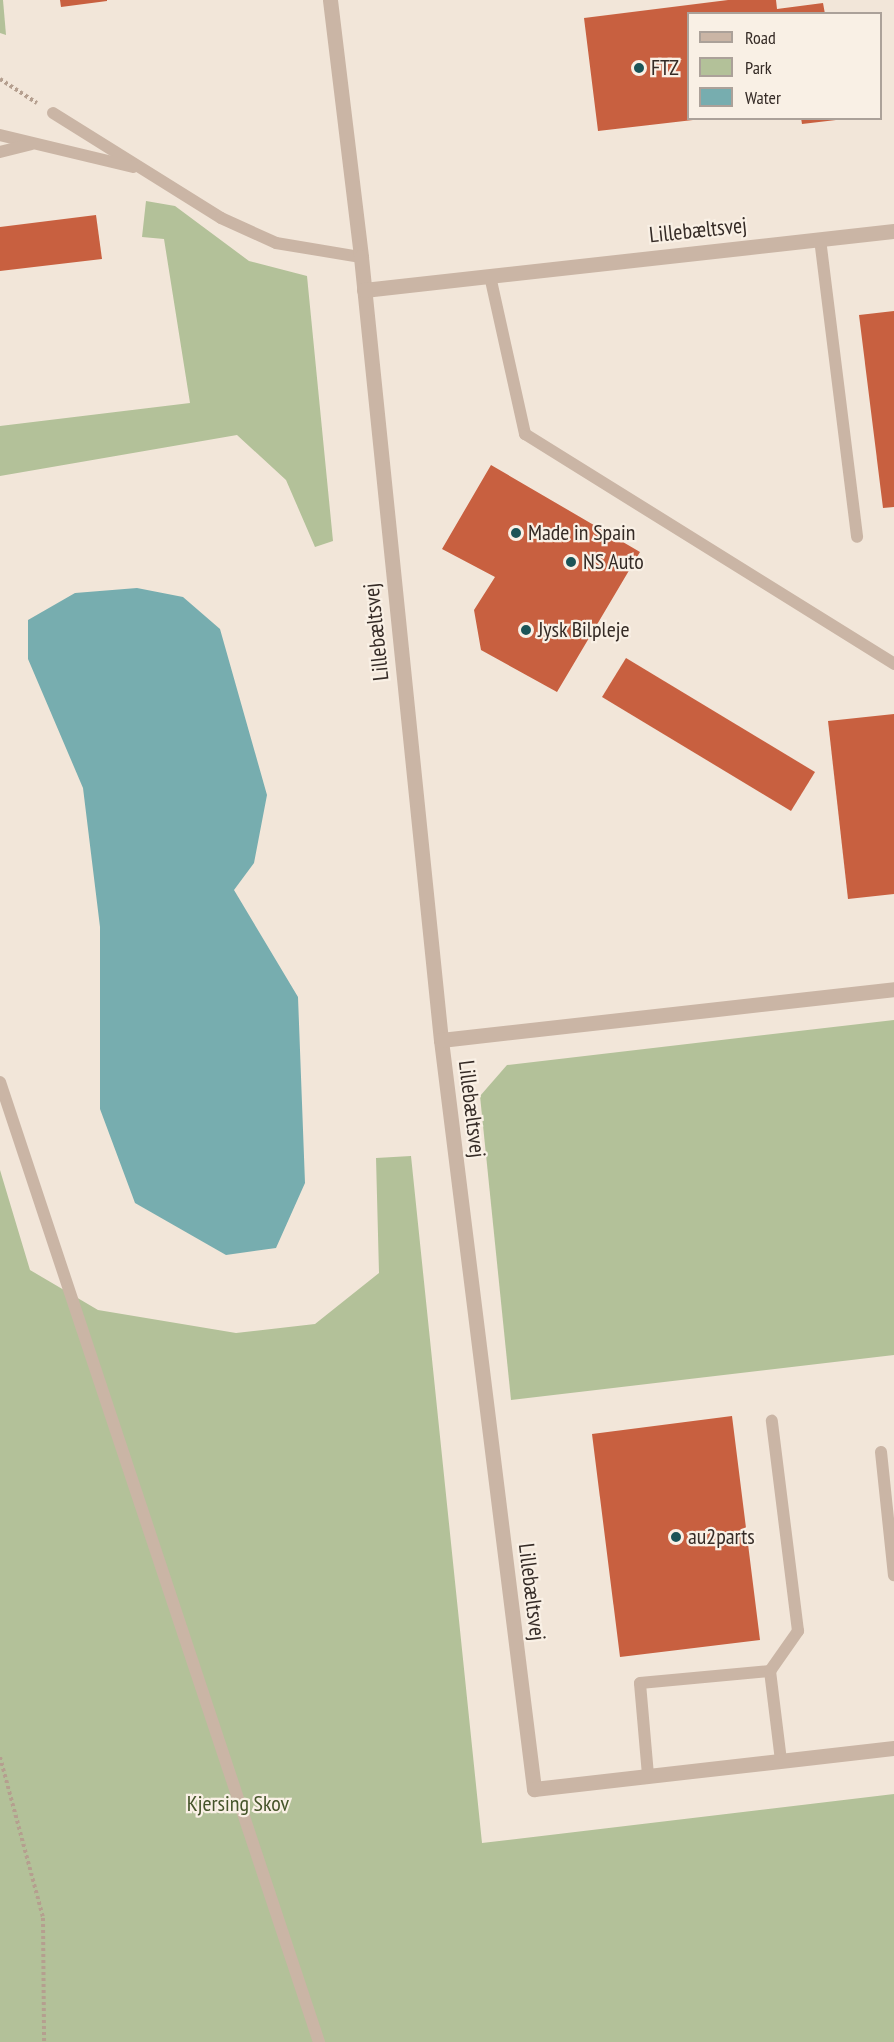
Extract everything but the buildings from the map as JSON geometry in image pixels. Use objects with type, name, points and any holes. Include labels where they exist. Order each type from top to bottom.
[{"type":"street","name":"Lillebæltsvej","points":[[330,0],[361,257],[441,1040],[534,1789],[894,1748]]},
{"type":"street","name":"Lillebæltsvej","points":[[364,290],[894,231]]},
{"type":"street","name":"Lillebæltsvej","points":[[441,1040],[894,989]]},
{"type":"lane","points":[[53,113],[220,218],[276,243],[361,257]]},
{"type":"lane","points":[[0,135],[143,170]]},
{"type":"lane","points":[[0,152],[32,143]]},
{"type":"lane","points":[[820,239],[857,537]]},
{"type":"lane","points":[[490,276],[525,434],[894,664]]},
{"type":"lane","points":[[0,1082],[319,2042]]},
{"type":"lane","points":[[772,1421],[798,1631],[770,1671],[781,1761]]},
{"type":"lane","points":[[880,1452],[894,1575]]},
{"type":"lane","points":[[648,1775],[640,1683],[770,1671]]},
{"type":"path","points":[[0,79],[53,113]]},
{"type":"path","points":[[0,1757],[43,1918],[44,2042]]},
{"type":"green space","points":[[0,0],[3,0],[6,35],[0,33]]},
{"type":"green space","points":[[146,201],[175,206],[249,261],[307,276],[333,541],[315,547],[286,480],[237,435],[0,476],[0,426],[190,403],[164,239],[142,237]]},
{"type":"green space","points":[[894,1020],[894,1355],[511,1400],[480,1096],[507,1065]]},
{"type":"green space","name":"Kjersing Skov","points":[[411,1156],[482,1843],[894,1794],[894,2042],[0,2042],[0,1170],[30,1270],[98,1310],[236,1333],[315,1324],[379,1273],[376,1158]]},
{"type":"water","points":[[137,588],[183,597],[220,629],[267,795],[254,863],[234,890],[298,997],[305,1183],[276,1248],[226,1255],[135,1203],[100,1109],[100,927],[83,788],[28,659],[28,620],[75,593]]},
{"type":"place","name":"FTZ","points":[[639,68]]},
{"type":"place","name":"Made in Spain","points":[[516,533]]},
{"type":"place","name":"NS Auto","points":[[571,562]]},
{"type":"place","name":"Jysk Bilpleje","points":[[526,630]]},
{"type":"place","name":"au2parts","points":[[676,1537]]}]
